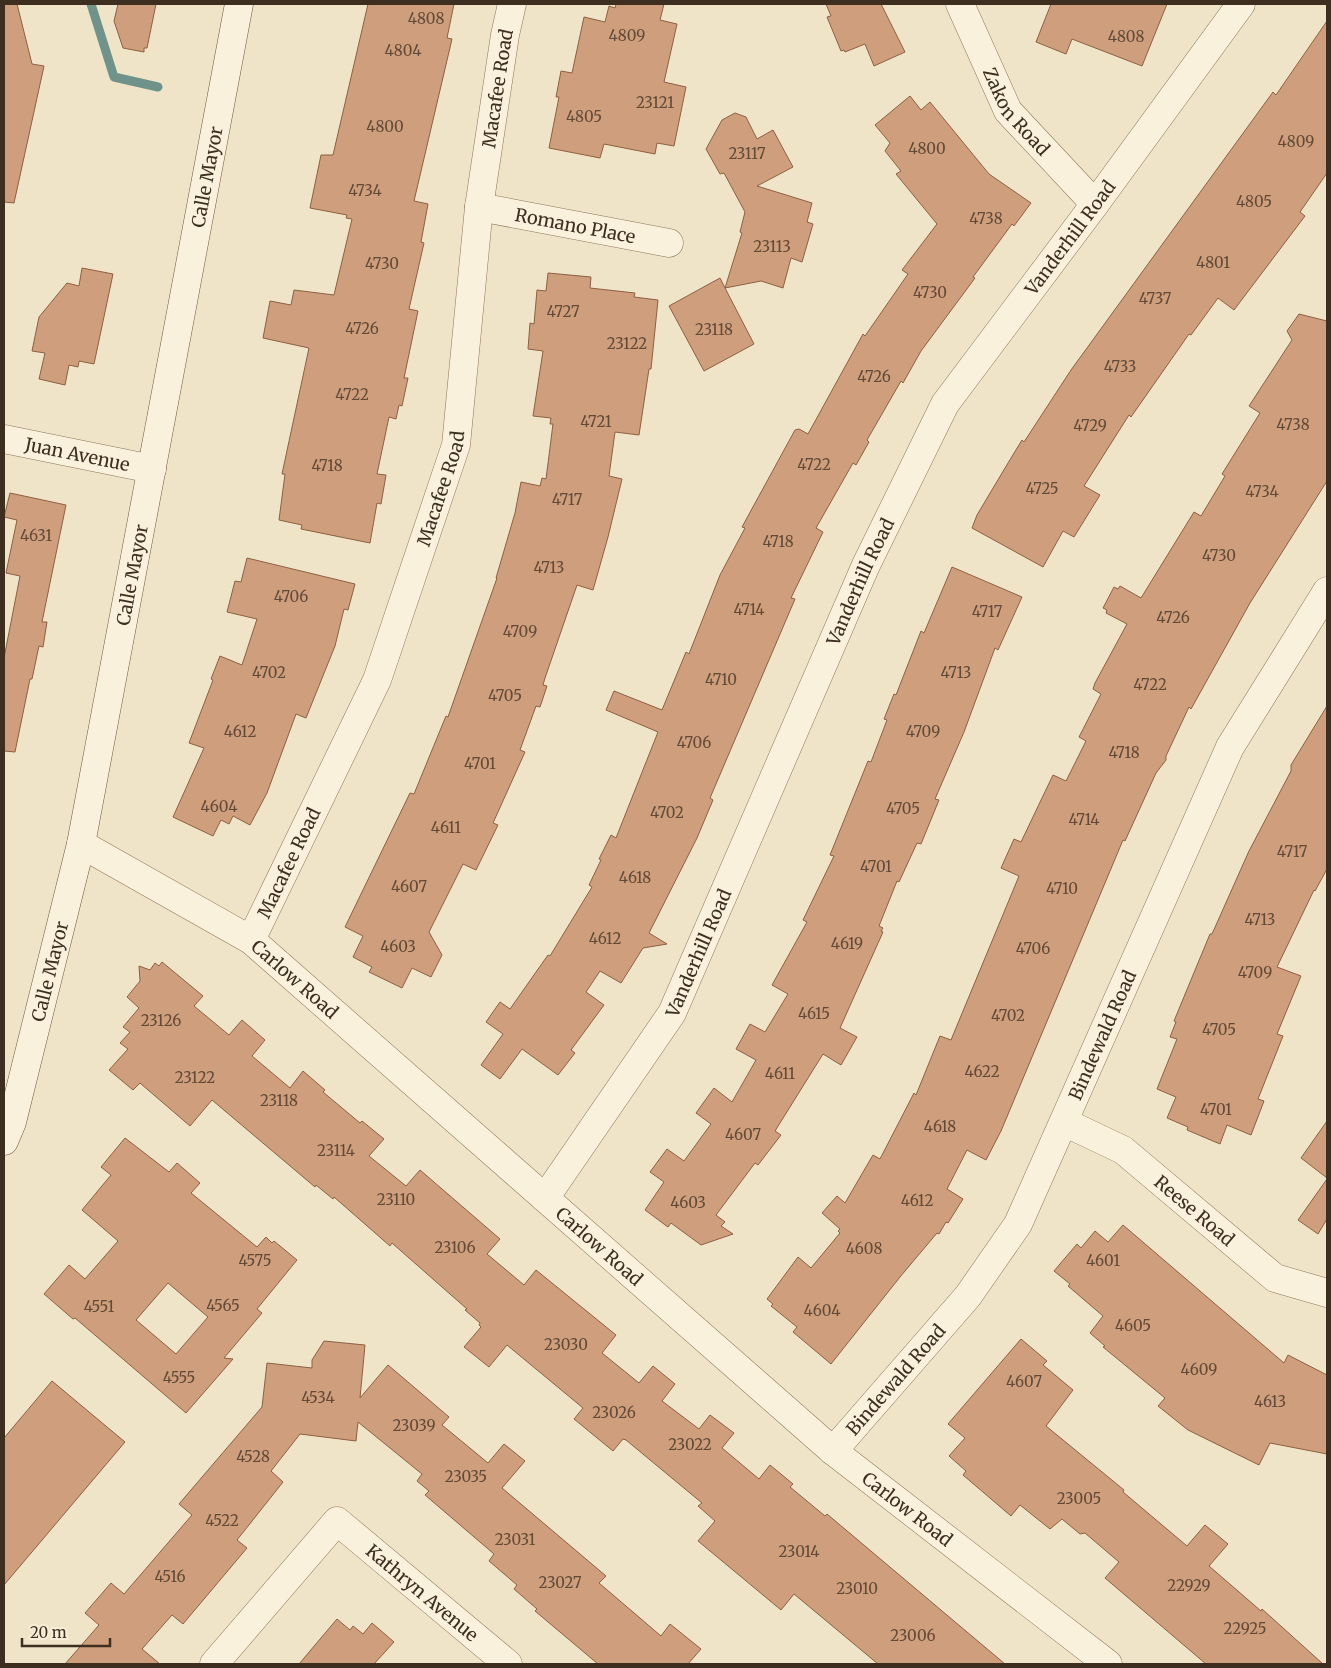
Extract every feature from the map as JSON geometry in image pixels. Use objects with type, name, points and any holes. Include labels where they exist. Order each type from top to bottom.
[{"type":"street","name":"Calle Mayor","points":[[6,1128],[81,844],[239,4]]},
{"type":"street","name":"Macafee Road","points":[[251,940],[377,680],[456,444],[480,207],[505,35],[512,4]]},
{"type":"street","name":"Zakon Road","points":[[960,4],[1008,111],[1095,204]]},
{"type":"street","name":"Vanderhill Road","points":[[545,1198],[672,1013],[866,565],[945,404],[1095,204],[1240,4]]},
{"type":"street","name":"Romano Place","points":[[480,207],[669,243]]},
{"type":"street","name":"Juan Avenue","points":[[4,439],[152,469]]},
{"type":"street","name":"Bindewald Road","points":[[833,1451],[968,1296],[1018,1224],[1230,747],[1327,591]]},
{"type":"street","name":"Carlow Road","points":[[81,844],[251,940],[833,1451],[1108,1664]]},
{"type":"street","name":"Reese Road","points":[[1064,1122],[1123,1150],[1275,1278],[1327,1293]]},
{"type":"street","name":"Kathryn Avenue","points":[[214,1664],[337,1521],[508,1664]]},
{"type":"building","points":[[4,4],[17,4],[32,64],[44,66],[14,203],[4,202]]},
{"type":"building","points":[[118,4],[156,4],[147,48],[144,48],[144,52],[123,48],[114,21]]},
{"type":"building","points":[[368,4],[454,4],[447,38],[452,39],[414,201],[428,204],[421,242],[424,243],[409,309],[418,311],[404,378],[408,378],[402,406],[399,405],[396,419],[389,417],[377,474],[386,475],[381,504],[377,503],[370,543],[301,529],[302,525],[279,520],[285,474],[282,474],[309,348],[263,338],[270,301],[291,305],[294,290],[334,295],[352,219],[346,218],[347,215],[310,208],[321,155],[333,155]]},
{"type":"building","points":[[616,4],[664,4],[660,20],[677,24],[664,82],[686,87],[674,146],[657,143],[655,154],[604,144],[600,158],[549,148],[559,97],[556,97],[561,71],[572,73],[584,17],[605,22],[609,6],[615,8]]},
{"type":"building","points":[[826,4],[881,4],[905,52],[874,66],[865,44],[845,52],[844,50],[841,51],[827,17],[831,16]]},
{"type":"building","points":[[1051,4],[1167,4],[1142,66],[1072,39],[1066,54],[1036,42]]},
{"type":"building","points":[[1327,21],[1327,173],[1300,212],[1305,216],[1234,310],[1218,298],[1191,335],[1189,334],[1131,417],[1129,415],[1084,486],[1100,495],[1074,537],[1063,531],[1043,567],[972,528],[977,515],[1022,440],[1024,442],[1071,370],[1273,92],[1276,95]]},
{"type":"building","points":[[910,96],[921,110],[930,102],[989,174],[1031,203],[1014,226],[1012,224],[973,277],[975,278],[921,351],[903,383],[901,381],[867,440],[869,442],[856,465],[853,463],[816,528],[823,532],[791,598],[795,599],[710,798],[713,800],[697,838],[649,933],[667,944],[643,948],[621,983],[600,971],[586,992],[604,1005],[571,1050],[575,1053],[558,1075],[522,1049],[500,1079],[481,1065],[503,1034],[486,1022],[500,1002],[510,1009],[548,955],[550,956],[592,887],[589,885],[601,860],[599,859],[611,835],[616,838],[658,732],[606,710],[614,691],[662,710],[686,652],[689,654],[720,575],[745,528],[742,527],[795,430],[799,429],[808,434],[863,334],[865,336],[908,274],[902,270],[937,224],[896,174],[901,171],[885,151],[890,143],[875,125]]},
{"type":"building","points":[[735,113],[746,117],[757,139],[773,130],[793,167],[757,186],[812,203],[807,222],[813,224],[802,262],[791,258],[783,288],[761,281],[725,288],[742,233],[740,232],[745,212],[724,173],[720,174],[706,149],[722,120]]},
{"type":"building","points":[[82,268],[113,274],[94,364],[79,361],[78,367],[69,365],[65,385],[39,379],[45,353],[32,351],[39,317],[67,283],[79,286]]},
{"type":"building","points":[[548,273],[591,277],[590,288],[635,293],[634,297],[658,300],[651,369],[649,369],[639,435],[615,432],[609,476],[622,479],[593,590],[577,585],[545,678],[543,685],[547,686],[540,707],[536,706],[520,750],[525,752],[493,823],[498,825],[476,870],[463,864],[429,932],[442,955],[431,977],[412,968],[402,988],[369,972],[372,967],[353,957],[363,936],[345,927],[410,793],[414,794],[446,716],[448,717],[497,578],[515,513],[521,482],[540,486],[542,478],[546,479],[553,424],[550,424],[551,418],[533,416],[543,351],[528,349],[530,323],[534,324],[537,290],[546,291]]},
{"type":"building","points":[[720,278],[754,344],[704,371],[669,306]]},
{"type":"building","points":[[1299,314],[1327,321],[1327,481],[1250,603],[1191,709],[1189,707],[1166,756],[1166,760],[1156,773],[1125,841],[1123,840],[1001,1131],[986,1160],[967,1150],[947,1189],[963,1199],[948,1223],[946,1222],[939,1234],[937,1233],[900,1277],[831,1364],[793,1332],[797,1327],[771,1306],[773,1304],[767,1299],[798,1257],[811,1268],[840,1233],[838,1231],[840,1229],[822,1213],[837,1196],[845,1203],[873,1155],[880,1159],[914,1093],[916,1095],[940,1036],[951,1040],[1019,876],[1001,868],[1014,839],[1021,842],[1053,775],[1066,781],[1086,741],[1079,737],[1101,694],[1093,689],[1095,683],[1127,624],[1106,613],[1107,610],[1103,608],[1114,587],[1118,589],[1120,586],[1141,598],[1194,512],[1201,516],[1225,476],[1222,474],[1260,413],[1249,406],[1292,340],[1287,331]]},
{"type":"building","points":[[10,493],[66,505],[42,622],[47,622],[43,647],[39,646],[32,679],[30,679],[15,752],[4,751],[4,658],[20,576],[6,573],[17,520],[4,517]]},
{"type":"building","points":[[247,558],[355,584],[348,610],[344,609],[335,646],[306,718],[296,714],[267,793],[250,825],[233,816],[229,824],[221,820],[213,836],[173,817],[204,748],[189,743],[220,656],[242,665],[257,619],[227,612],[235,581],[241,582]]},
{"type":"building","points":[[952,567],[1022,597],[998,650],[995,648],[964,732],[935,799],[939,800],[921,844],[917,843],[899,882],[897,881],[879,926],[883,928],[881,931],[883,932],[840,1028],[857,1037],[841,1065],[823,1054],[775,1131],[781,1135],[758,1165],[755,1163],[716,1215],[725,1222],[721,1226],[733,1234],[701,1245],[671,1223],[668,1227],[645,1210],[664,1182],[650,1172],[667,1149],[684,1161],[711,1124],[696,1113],[714,1088],[732,1102],[756,1060],[736,1049],[750,1024],[765,1032],[788,994],[772,985],[807,922],[803,920],[834,856],[830,855],[868,761],[871,762],[887,720],[884,719],[894,694],[896,695],[921,631],[924,633]]},
{"type":"building","points":[[1327,706],[1327,869],[1314,890],[1277,967],[1301,976],[1277,1034],[1283,1036],[1258,1099],[1264,1101],[1251,1135],[1227,1125],[1220,1144],[1187,1130],[1188,1127],[1167,1118],[1176,1097],[1157,1089],[1177,1039],[1170,1037],[1176,1022],[1174,1021],[1210,934],[1212,934],[1249,851],[1291,771],[1291,765]]},
{"type":"building","points":[[162,962],[203,996],[194,1006],[229,1035],[242,1020],[265,1040],[252,1056],[290,1088],[303,1071],[325,1090],[323,1092],[360,1123],[362,1121],[384,1139],[369,1156],[406,1186],[420,1170],[500,1239],[487,1254],[524,1285],[536,1270],[616,1335],[602,1353],[639,1383],[653,1366],[675,1384],[662,1401],[699,1429],[710,1415],[734,1433],[722,1448],[759,1479],[770,1465],[793,1484],[790,1487],[825,1516],[827,1514],[1005,1664],[878,1664],[794,1594],[781,1610],[698,1541],[715,1521],[698,1506],[702,1503],[626,1440],[623,1439],[613,1451],[574,1419],[583,1408],[507,1345],[489,1367],[464,1347],[481,1327],[480,1323],[465,1310],[467,1309],[392,1243],[390,1246],[334,1197],[333,1199],[316,1185],[315,1187],[212,1100],[190,1126],[140,1083],[133,1090],[109,1070],[128,1049],[120,1043],[130,1032],[123,1027],[139,1008],[127,997],[140,981],[139,966],[150,970],[155,963],[159,966]]},
{"type":"building","points":[[1327,1121],[1327,1178],[1301,1158]]},
{"type":"building","points":[[125,1138],[169,1172],[177,1163],[200,1183],[191,1193],[257,1247],[266,1237],[272,1243],[274,1241],[297,1260],[257,1309],[262,1313],[224,1358],[233,1359],[186,1413],[75,1318],[73,1319],[44,1294],[69,1265],[85,1279],[118,1241],[82,1210],[111,1175],[101,1167]],"holes":[[[168,1283],[208,1317],[176,1354],[136,1320]]]},
{"type":"building","points":[[1327,1179],[1327,1219],[1318,1234],[1298,1220]]},
{"type":"building","points":[[1123,1225],[1284,1363],[1288,1355],[1327,1375],[1327,1454],[1270,1443],[1259,1465],[1188,1430],[1158,1406],[1165,1398],[1103,1347],[1105,1346],[1090,1333],[1103,1316],[1068,1286],[1070,1284],[1054,1271],[1077,1244],[1081,1248],[1095,1231],[1108,1242]]},
{"type":"building","points":[[1021,1339],[1047,1361],[1043,1365],[1073,1390],[1046,1426],[1124,1490],[1123,1492],[1187,1546],[1205,1525],[1228,1544],[1209,1566],[1261,1611],[1262,1609],[1323,1664],[1206,1664],[1105,1578],[1119,1562],[1085,1533],[1080,1534],[1062,1519],[1050,1529],[1020,1505],[1011,1516],[963,1475],[966,1471],[949,1456],[965,1438],[948,1424]]},
{"type":"building","points":[[324,1341],[365,1345],[360,1398],[388,1365],[449,1417],[442,1425],[488,1463],[504,1444],[525,1461],[502,1488],[606,1576],[599,1583],[661,1636],[670,1624],[701,1649],[688,1664],[598,1664],[535,1611],[537,1609],[514,1589],[517,1585],[489,1561],[494,1554],[425,1495],[429,1491],[417,1481],[422,1474],[358,1422],[356,1441],[300,1434],[271,1471],[283,1482],[237,1540],[247,1548],[183,1624],[172,1615],[142,1649],[160,1664],[65,1664],[99,1625],[85,1613],[111,1583],[124,1594],[192,1515],[179,1504],[262,1407],[267,1363],[312,1368],[312,1360]]},
{"type":"building","points":[[52,1381],[125,1442],[4,1585],[4,1438]]},
{"type":"building","points":[[337,1619],[350,1630],[353,1626],[363,1634],[372,1623],[394,1642],[374,1664],[299,1664]]},
{"type":"waterway","points":[[91,4],[114,77],[158,87]]}]
